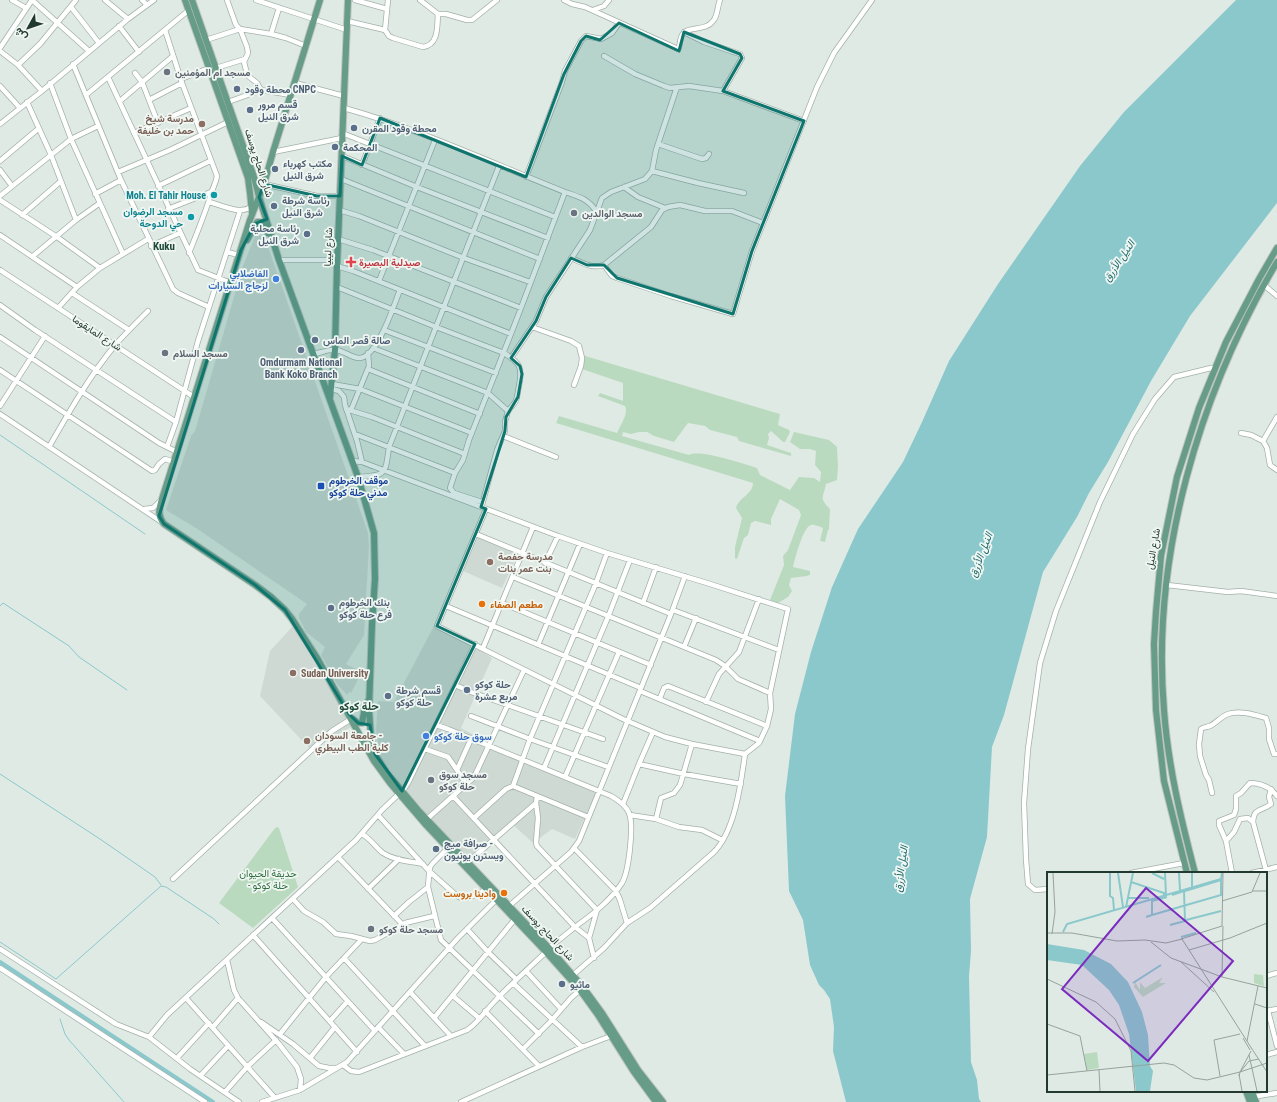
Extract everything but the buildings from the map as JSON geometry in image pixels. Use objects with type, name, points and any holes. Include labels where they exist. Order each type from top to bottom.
[{"type":"main road","name":"شارع الحاج يوسف","points":[[185,0],[212,68],[228,102],[254,177],[259,198],[275,247]]},
{"type":"main road","name":"شارع الحاج يوسف","points":[[192,0],[206,40],[212,68],[228,122],[248,178],[252,215]]},
{"type":"main road","points":[[320,0],[264,184],[252,215],[210,344],[158,514],[164,524],[255,585],[285,610],[317,658],[379,768],[401,793]]},
{"type":"main road","name":"شارع ليبيا","points":[[330,398],[335,350],[337,263],[348,0]]},
{"type":"main road","points":[[240,253],[255,224],[259,221],[263,224],[275,247],[358,478],[375,540],[375,579],[369,700],[372,748],[382,766],[401,793]]},
{"type":"main road","name":"شارع النيل","points":[[1187,872],[1164,781],[1156,710],[1154,644],[1162,552],[1177,477],[1199,408],[1214,369],[1240,314],[1277,248]]},
{"type":"main road","name":"شارع النيل","points":[[1194,872],[1175,794],[1162,689],[1163,613],[1172,542],[1185,479],[1206,412],[1233,346],[1277,263]]},
{"type":"main road","points":[[1204,396],[1211,399]]},
{"type":"main road","points":[[1199,408],[1203,408],[1206,412]]},
{"type":"main road","points":[[1164,540],[1169,543],[1172,542]]},
{"type":"main road","points":[[1162,552],[1171,553]]},
{"type":"main road","points":[[350,717],[358,723],[362,723],[365,707],[369,700]]},
{"type":"main road","name":"شارع الحاج يوسف","points":[[401,793],[427,819],[496,900],[573,975],[593,1000],[638,1070],[663,1102]]},
{"type":"main road","name":"شارع الحاج يوسف","points":[[401,793],[450,847],[468,862],[510,906],[548,950],[580,990],[634,1072],[656,1102]]},
{"type":"street","points":[[12,0],[26,8]]},
{"type":"street","points":[[42,91],[18,65],[0,50],[32,0],[89,51]]},
{"type":"street","points":[[18,65],[40,44],[76,0]]},
{"type":"street","points":[[105,0],[128,19]]},
{"type":"street","points":[[142,0],[147,5]]},
{"type":"street","points":[[0,124],[42,91],[119,26],[154,0]]},
{"type":"street","points":[[227,0],[236,25],[240,29],[248,53],[244,65],[248,76],[257,83],[261,90]]},
{"type":"street","points":[[256,0],[347,30]]},
{"type":"street","points":[[355,0],[387,8]]},
{"type":"street","points":[[388,0],[386,30],[389,36],[423,47],[428,47],[435,40],[438,14]]},
{"type":"street","points":[[420,0],[438,14],[472,20],[497,0]]},
{"type":"street","points":[[564,0],[593,10],[676,49],[679,48],[680,40],[684,32],[705,28],[710,25],[715,18],[720,0]]},
{"type":"street","points":[[593,10],[604,6],[609,0]]},
{"type":"street","points":[[604,265],[612,276],[617,278],[733,314],[743,279],[763,222],[817,87],[826,67],[838,47],[872,0]]},
{"type":"street","points":[[70,7],[99,43]]},
{"type":"street","points":[[271,34],[279,8]]},
{"type":"street","points":[[86,95],[188,10]]},
{"type":"street","points":[[347,21],[386,30]]},
{"type":"street","points":[[526,177],[564,74],[582,41],[586,36],[601,39],[612,33],[619,23]]},
{"type":"street","points":[[119,26],[139,52]]},
{"type":"street","points":[[206,40],[240,29],[271,34],[306,46]]},
{"type":"street","points":[[165,30],[200,135],[217,176],[215,187],[211,192],[209,202],[189,253]]},
{"type":"street","points":[[684,32],[704,42],[742,56],[723,91]]},
{"type":"street","points":[[120,101],[173,56]]},
{"type":"street","points":[[604,56],[646,79],[664,86],[676,88],[689,86],[723,91],[804,121]]},
{"type":"street","points":[[148,100],[181,81],[212,68],[245,59]]},
{"type":"street","points":[[73,64],[121,180],[151,246],[173,289],[178,293],[209,307]]},
{"type":"street","points":[[135,73],[142,82],[158,123]]},
{"type":"street","points":[[108,77],[168,209],[198,270],[231,283]]},
{"type":"street","points":[[295,82],[344,96]]},
{"type":"street","points":[[50,83],[71,139],[123,254]]},
{"type":"street","points":[[0,86],[20,108]]},
{"type":"street","points":[[511,358],[538,317],[546,297],[590,230],[599,203],[606,195],[645,179],[652,171],[658,144],[676,88]]},
{"type":"street","points":[[228,102],[261,90],[291,95]]},
{"type":"street","points":[[27,102],[51,155],[76,220]]},
{"type":"street","points":[[134,133],[191,108]]},
{"type":"street","points":[[344,108],[380,118],[589,202],[596,211]]},
{"type":"street","points":[[362,165],[380,118]]},
{"type":"street","points":[[118,172],[187,143],[228,122]]},
{"type":"street","points":[[0,196],[71,139],[98,126]]},
{"type":"street","points":[[0,161],[38,129]]},
{"type":"street","points":[[273,152],[342,136],[370,145],[555,217]]},
{"type":"street","points":[[379,281],[435,140]]},
{"type":"street","points":[[658,144],[702,159],[706,158],[709,154]]},
{"type":"street","points":[[342,156],[548,238]]},
{"type":"street","points":[[158,186],[210,161]]},
{"type":"street","points":[[358,478],[380,475],[384,470],[389,447],[414,387],[499,166]]},
{"type":"street","points":[[0,170],[12,186]]},
{"type":"street","points":[[652,171],[744,194]]},
{"type":"street","points":[[341,179],[540,259]]},
{"type":"street","points":[[95,194],[121,180]]},
{"type":"street","points":[[22,215],[61,181]]},
{"type":"street","points":[[264,184],[317,196],[340,196]]},
{"type":"street","points":[[624,187],[638,197],[664,208],[680,205],[705,211],[732,211],[763,222]]},
{"type":"street","points":[[168,209],[211,192]]},
{"type":"street","points":[[483,506],[452,491],[450,488],[455,473],[465,454],[504,353],[564,192]]},
{"type":"street","points":[[0,200],[57,237],[100,268]]},
{"type":"street","points":[[209,202],[240,210],[247,210],[251,207]]},
{"type":"street","points":[[33,256],[76,220],[100,203]]},
{"type":"street","points":[[572,258],[587,265],[597,267],[604,265],[650,227],[664,208]]},
{"type":"street","points":[[167,447],[176,422],[209,307],[240,210]]},
{"type":"street","points":[[339,210],[359,216],[464,258],[530,282]]},
{"type":"street","points":[[151,246],[180,233]]},
{"type":"street","points":[[0,235],[77,287]]},
{"type":"street","points":[[58,308],[77,287],[100,268],[148,239]]},
{"type":"street","points":[[338,239],[353,243],[521,308]]},
{"type":"street","points":[[227,252],[240,253]]},
{"type":"street","points":[[280,260],[337,263],[511,334]]},
{"type":"street","name":"شارع المايقوما","points":[[0,270],[194,397]]},
{"type":"street","points":[[1264,285],[1277,296]]},
{"type":"street","points":[[337,287],[504,353],[520,366],[522,374],[518,397],[508,410],[503,436],[497,450],[476,534],[438,626],[596,706],[653,732],[674,740],[745,754]]},
{"type":"street","points":[[314,354],[335,350],[360,358],[368,353],[373,348],[384,330],[400,290]]},
{"type":"street","points":[[72,293],[129,330]]},
{"type":"street","points":[[0,305],[176,422]]},
{"type":"street","points":[[49,447],[67,415],[115,345],[148,311]]},
{"type":"street","points":[[532,327],[572,341],[578,346],[582,358],[581,366],[574,385]]},
{"type":"street","points":[[384,330],[496,373]]},
{"type":"street","points":[[0,406],[45,336]]},
{"type":"street","points":[[0,337],[82,393],[177,452]]},
{"type":"street","points":[[373,348],[488,393],[508,410]]},
{"type":"street","points":[[348,410],[360,389],[368,369],[370,361],[368,353]]},
{"type":"street","points":[[1047,889],[1035,890],[1028,884],[1024,794],[1028,749],[1040,663],[1056,611],[1100,502],[1133,434],[1155,399],[1174,377],[1211,368],[1214,369]]},
{"type":"street","points":[[368,369],[480,414]]},
{"type":"street","points":[[0,370],[152,471],[155,470],[165,459],[174,462]]},
{"type":"street","points":[[332,386],[360,389],[472,433]]},
{"type":"street","points":[[332,386],[342,394],[348,410],[362,462]]},
{"type":"street","points":[[348,410],[397,427],[465,454]]},
{"type":"street","points":[[0,414],[164,524]]},
{"type":"street","points":[[1263,441],[1277,417]]},
{"type":"street","points":[[1241,433],[1251,435],[1263,441],[1267,448],[1270,464],[1277,470]]},
{"type":"street","points":[[355,434],[455,473]]},
{"type":"street","points":[[503,436],[556,457]]},
{"type":"street","points":[[352,461],[362,462],[483,506],[533,527],[580,544],[788,609],[770,693],[771,710],[767,726],[760,741],[745,754],[741,784],[732,818],[722,840],[713,853],[650,908],[627,923],[594,958],[573,975]]},
{"type":"street","points":[[142,509],[147,510],[153,508],[162,499]]},
{"type":"street","points":[[482,648],[533,527]]},
{"type":"street","points":[[476,534],[643,603],[696,618],[780,650]]},
{"type":"street","points":[[545,563],[558,536]]},
{"type":"street","points":[[538,645],[580,544]]},
{"type":"street","points":[[474,818],[506,789],[513,786],[530,739],[596,583],[607,553]]},
{"type":"street","points":[[544,768],[587,665],[598,643],[630,560]]},
{"type":"street","points":[[643,603],[656,567]]},
{"type":"street","points":[[510,906],[574,848],[584,830],[608,767],[662,638],[685,576]]},
{"type":"street","points":[[513,577],[716,660],[725,666],[738,679],[770,693]]},
{"type":"street","points":[[1167,585],[1228,592],[1245,591],[1277,596]]},
{"type":"street","points":[[706,702],[716,678],[738,652],[759,599]]},
{"type":"street","points":[[502,603],[651,665]]},
{"type":"street","points":[[446,606],[587,665],[760,741]]},
{"type":"street","points":[[684,647],[696,618]]},
{"type":"street","points":[[149,1037],[167,1015],[338,857],[401,793],[408,783],[425,750],[475,644]]},
{"type":"street","points":[[565,777],[619,652]]},
{"type":"street","points":[[427,819],[476,773],[524,670]]},
{"type":"street","points":[[455,685],[508,706],[603,739]]},
{"type":"street","points":[[660,698],[664,688],[668,686],[767,726]]},
{"type":"street","points":[[1212,793],[1200,756],[1199,744],[1201,729],[1206,726],[1210,726],[1228,714],[1241,712],[1266,718],[1269,728],[1269,739],[1274,754],[1277,754]]},
{"type":"street","points":[[471,716],[608,767]]},
{"type":"street","points":[[173,879],[332,731],[350,717]]},
{"type":"street","points":[[343,1065],[351,1071],[359,1072],[467,1030],[473,1026],[499,996],[548,950],[597,910],[616,891],[623,881],[627,869],[630,840],[630,815],[623,804],[614,798],[544,768],[436,725]]},
{"type":"street","points":[[623,804],[653,732]]},
{"type":"street","points":[[457,770],[471,739]]},
{"type":"street","points":[[656,819],[659,800],[674,793],[678,789],[684,774],[692,744]]},
{"type":"street","points":[[425,750],[448,757],[466,784]]},
{"type":"street","points":[[639,764],[741,784]]},
{"type":"street","points":[[1232,872],[1226,841],[1219,825],[1219,821],[1234,815],[1236,809],[1236,796],[1242,793],[1250,783],[1264,786],[1272,790],[1277,796]]},
{"type":"street","points":[[513,786],[588,817]]},
{"type":"street","points":[[1266,870],[1253,822],[1254,815],[1258,810],[1266,808],[1271,804],[1269,797],[1272,790]]},
{"type":"street","points":[[453,796],[575,927],[589,938]]},
{"type":"street","points":[[538,796],[536,804],[538,818],[536,843],[554,866],[597,910]]},
{"type":"street","points":[[468,862],[536,804]]},
{"type":"street","points":[[378,815],[429,871],[460,898],[468,898],[487,890]]},
{"type":"street","points":[[630,815],[656,819],[680,827],[702,830],[722,840]]},
{"type":"street","points":[[1226,841],[1234,832],[1240,820],[1248,818],[1253,822]]},
{"type":"street","points":[[362,834],[372,840],[382,852],[390,857],[423,864]]},
{"type":"street","points":[[450,847],[433,863],[429,871],[428,888],[441,940],[539,1034]]},
{"type":"street","points":[[574,848],[616,891],[622,904],[627,923]]},
{"type":"street","points":[[338,857],[402,924]]},
{"type":"street","points":[[368,889],[399,859]]},
{"type":"street","points":[[1136,872],[1184,863]]},
{"type":"street","points":[[1257,872],[1277,867]]},
{"type":"street","points":[[394,916],[409,902],[428,888]]},
{"type":"street","points":[[293,899],[304,911],[323,922],[336,934],[351,936],[372,942],[411,920],[434,916]]},
{"type":"street","points":[[262,1102],[300,1090],[343,1065],[357,1052],[449,948],[496,900]]},
{"type":"street","points":[[594,958],[589,938],[597,910]]},
{"type":"street","points":[[272,918],[374,1031]]},
{"type":"street","points":[[434,1018],[515,919]]},
{"type":"street","points":[[467,929],[552,1020],[582,1047]]},
{"type":"street","points":[[253,935],[357,1052]]},
{"type":"street","points":[[280,1034],[326,977],[362,939]]},
{"type":"street","points":[[0,949],[116,1024],[149,1037],[176,1058],[239,1102]]},
{"type":"street","points":[[344,958],[425,1046]]},
{"type":"street","points":[[227,960],[234,990],[238,998],[276,1040],[296,1067],[300,1074],[300,1090]]},
{"type":"street","points":[[0,968],[204,1102]]},
{"type":"street","points":[[526,971],[561,1009]]},
{"type":"street","points":[[1267,976],[1277,973]]},
{"type":"street","points":[[523,1049],[580,990]]},
{"type":"street","points":[[410,992],[450,1036]]},
{"type":"street","points":[[453,996],[479,1018]]},
{"type":"street","points":[[186,998],[275,1098]]},
{"type":"street","points":[[213,1027],[238,998]]},
{"type":"street","points":[[330,1021],[347,1002]]},
{"type":"street","points":[[1277,1009],[1267,1011],[1277,1046]]},
{"type":"street","points":[[485,1011],[539,1066]]},
{"type":"street","points":[[256,1018],[280,1034],[318,1066],[323,1068],[335,1068],[343,1065]]},
{"type":"street","points":[[176,1058],[209,1023]]},
{"type":"street","points":[[310,1058],[335,1027]]},
{"type":"street","points":[[378,1027],[404,1054]]},
{"type":"street","points":[[461,1102],[582,1047],[611,1036]]},
{"type":"street","points":[[225,1092],[247,1067],[276,1040]]},
{"type":"street","points":[[201,1075],[228,1046]]},
{"type":"street","points":[[1267,1055],[1277,1052]]},
{"type":"street","points":[[1251,1097],[1277,1093]]},
{"type":"highlighted area","points":[[619,23],[679,51],[684,32],[740,54],[742,58],[723,91],[804,121],[752,251],[733,314],[617,278],[604,265],[587,265],[571,258],[546,297],[536,321],[511,358],[520,366],[522,374],[518,397],[506,417],[505,431],[481,507],[486,509],[437,626],[475,644],[402,791],[375,754],[370,725],[358,723],[349,714],[285,610],[255,585],[164,524],[159,516],[241,250],[255,224],[267,219],[259,197],[264,184],[317,196],[340,196],[342,156],[362,165],[380,118],[526,177],[564,74],[581,41],[586,36],[600,40]]},
{"type":"shaded area","points":[[257,235],[265,238],[368,533],[369,546],[364,635],[346,664],[362,672],[351,693],[349,692],[347,695],[337,684],[321,655],[325,647],[306,632],[299,618],[299,614],[307,604],[196,528],[166,510],[191,436],[195,431],[243,266],[255,236]]},
{"type":"shaded area","name":"مدرسة حفصة بنت عمر بنات","points":[[478,537],[518,553],[502,588],[463,571]]},
{"type":"shaded area","name":"سوق حلة كوكو","points":[[436,622],[492,658],[461,728],[487,742],[596,793],[575,839],[552,829],[533,843],[510,822],[468,858],[407,794],[381,761],[376,730],[378,701],[394,702]]},
{"type":"shaded area","name":"Sudan University","points":[[293,626],[353,726],[310,749],[260,696],[270,651]]},
{"type":"green space","points":[[582,355],[780,414],[778,425],[789,430],[790,432],[785,442],[783,442],[771,431],[768,434],[769,438],[767,445],[791,453],[791,456],[739,441],[737,437],[710,430],[705,426],[688,423],[674,442],[654,436],[647,432],[631,434],[623,432],[622,436],[689,455],[712,455],[757,468],[760,475],[790,490],[799,477],[814,478],[820,482],[821,472],[815,465],[816,451],[810,449],[800,449],[790,442],[794,432],[829,440],[837,447],[837,480],[826,484],[823,498],[824,502],[830,509],[829,529],[825,542],[820,541],[823,528],[811,525],[805,531],[793,567],[810,571],[810,575],[791,578],[789,585],[792,591],[788,597],[778,603],[770,600],[784,565],[783,556],[788,550],[801,515],[799,510],[780,499],[771,519],[771,525],[755,521],[751,523],[748,535],[744,538],[737,559],[735,558],[735,547],[742,518],[736,508],[740,501],[751,490],[753,483],[556,423],[559,416],[617,433],[625,416],[625,406],[598,396],[600,393],[623,401],[623,383],[582,369]]},
{"type":"green space","name":"حديقة الحيوان - حلة كوكو","points":[[278,827],[298,887],[253,928],[219,903],[275,828]]},
{"type":"water","name":"النيل الأزرق","points":[[1236,0],[1277,0],[1277,203],[1190,316],[1151,381],[1077,517],[1043,572],[1004,715],[992,747],[987,837],[970,899],[971,951],[969,976],[971,1062],[977,1080],[979,1099],[981,1102],[846,1102],[833,1051],[834,1027],[830,999],[819,985],[810,965],[803,920],[789,891],[785,796],[795,714],[811,652],[832,587],[858,529],[903,462],[949,361],[998,284],[1080,166],[1124,112]]},
{"type":"waterway","points":[[0,435],[145,534]]},
{"type":"waterway","points":[[363,465],[373,469]]},
{"type":"waterway","points":[[0,606],[3,603],[69,646],[79,657],[127,690]]},
{"type":"waterway","points":[[0,774],[100,839],[155,877],[161,885]]},
{"type":"waterway","points":[[0,942],[56,979],[161,886],[166,887],[214,919],[219,924]]},
{"type":"waterway","points":[[0,962],[213,1102]]},
{"type":"waterway","points":[[60,1019],[65,1034],[69,1040],[124,1102]]},
{"type":"place","name":"مسجد ام المؤمنين","points":[[167,72]]},
{"type":"place","name":"محطة وقود CNPC","points":[[237,89]]},
{"type":"place","name":"قسم مرور شرق النيل","points":[[250,110]]},
{"type":"place","name":"مدرسة شيخ حمد بن خليفة","points":[[202,124]]},
{"type":"place","name":"محطة وقود المقرن","points":[[354,128]]},
{"type":"place","name":"المحكمة","points":[[335,147]]},
{"type":"place","name":"مكتب كهرباء شرق النيل","points":[[275,169]]},
{"type":"place","name":"Moh. El Tahir House","points":[[214,195]]},
{"type":"place","name":"رئاسة شرطة شرق النيل","points":[[274,206]]},
{"type":"place","name":"مسجد الوالدين","points":[[574,213]]},
{"type":"place","name":"مسجد الرضوان حي الدوحة","points":[[191,217]]},
{"type":"place","name":"رئاسة محلية شرق النيل","points":[[307,234]]},
{"type":"place","name":"صيدلية البصيرة","points":[[351,262]]},
{"type":"place","name":"الفاضلابي لزجاج السيارات","points":[[276,279]]},
{"type":"place","name":"صالة قصر الماس","points":[[315,340]]},
{"type":"place","name":"Omdurmam National Bank Koko Branch","points":[[301,350]]},
{"type":"place","name":"مسجد السلام","points":[[165,353]]},
{"type":"place","name":"موقف الخرطوم مدني حلة كوكو","points":[[321,486]]},
{"type":"place","name":"مدرسة حفصة بنت عمر بنات","points":[[490,562]]},
{"type":"place","name":"مطعم الصفاء","points":[[482,604]]},
{"type":"place","name":"بنك الخرطوم فرع حلة كوكو","points":[[331,608]]},
{"type":"place","name":"Sudan University","points":[[293,673]]},
{"type":"place","name":"حلة كوكو مربع عشرة","points":[[467,690]]},
{"type":"place","name":"قسم شرطة حلة كوكو","points":[[388,696]]},
{"type":"place","name":"سوق حلة كوكو","points":[[426,736]]},
{"type":"place","name":"جامعة السودان - كلية الطب البيطري","points":[[307,741]]},
{"type":"place","name":"مسجد سوق حلة كوكو","points":[[431,780]]},
{"type":"place","name":"صرافة ميج - ويسترن يونيون","points":[[436,849]]},
{"type":"place","name":"وادينا بروست","points":[[504,893]]},
{"type":"place","name":"مسجد حلة كوكو","points":[[371,929]]},
{"type":"place","name":"ماثيو","points":[[562,984]]},
{"type":"district","name":"Kuku","points":[[164,246]]},
{"type":"district","name":"حلة كوكو","points":[[359,706]]}]
